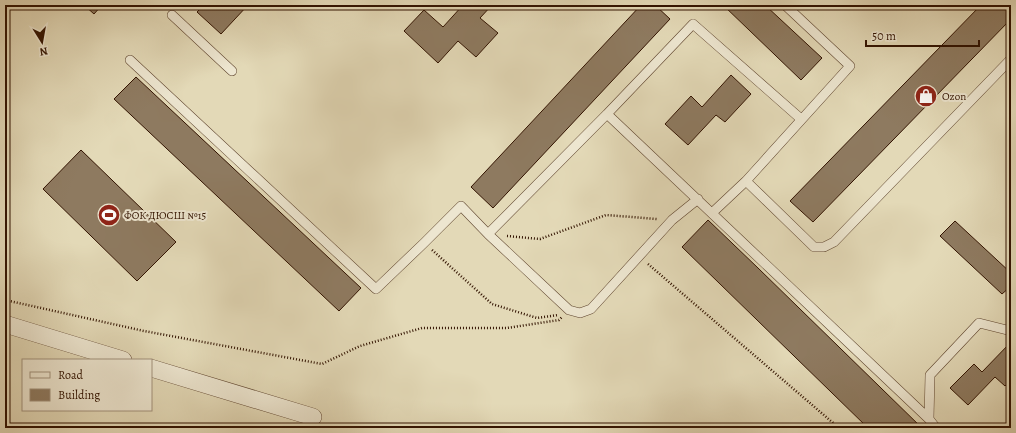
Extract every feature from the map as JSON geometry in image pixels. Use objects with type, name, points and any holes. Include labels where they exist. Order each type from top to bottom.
[{"type":"street","points":[[5,324],[120,359]]},
{"type":"street","points":[[152,368],[313,417]]},
{"type":"lane","points":[[712,213],[746,181],[850,66],[785,5]]},
{"type":"lane","points":[[172,15],[232,71]]},
{"type":"lane","points":[[488,234],[692,24],[801,119]]},
{"type":"lane","points":[[746,181],[814,247],[824,248],[834,242],[1011,59]]},
{"type":"lane","points":[[130,60],[376,289],[461,206],[488,234],[570,310],[580,313],[591,309],[638,255],[672,220],[698,199]]},
{"type":"lane","points":[[606,114],[698,199],[929,419],[936,428]]},
{"type":"lane","points":[[929,419],[930,376],[979,323],[1011,331]]},
{"type":"path","points":[[488,234],[540,239],[606,215],[672,220]]},
{"type":"path","points":[[424,243],[492,304],[537,318],[555,317],[570,310]]},
{"type":"path","points":[[638,255],[839,428]]},
{"type":"path","points":[[5,300],[144,331],[322,364],[360,346],[422,328],[506,328],[558,320],[570,310]]},
{"type":"building","points":[[84,5],[102,5],[94,14]]},
{"type":"building","points":[[204,5],[248,5],[221,34],[197,12]]},
{"type":"building","points":[[463,5],[492,5],[480,18],[498,33],[476,57],[458,41],[438,63],[404,31],[424,10],[443,27]]},
{"type":"building","points":[[641,5],[655,5],[670,19],[493,208],[471,187]]},
{"type":"building","points":[[723,5],[765,5],[822,58],[801,80]]},
{"type":"building","points":[[981,5],[1011,5],[1011,19],[813,222],[790,201]]},
{"type":"building","points":[[731,75],[751,94],[725,122],[716,115],[688,145],[665,124],[691,96],[702,107]]},
{"type":"building","points":[[136,77],[361,288],[339,311],[114,99]]},
{"type":"building","name":"ФОК ДЮСШ №15","points":[[81,150],[176,242],[137,281],[43,189]]},
{"type":"building","points":[[708,220],[922,428],[868,428],[682,247]]},
{"type":"building","points":[[955,221],[1011,273],[1011,286],[1002,294],[940,236]]},
{"type":"building","points":[[1011,342],[1011,380],[1005,386],[995,377],[968,405],[950,388],[974,364],[982,372]]},
{"type":"place","name":"Ozon","points":[[926,96]]},
{"type":"place","name":"ФОК ДЮСШ №15","points":[[109,215]]}]
